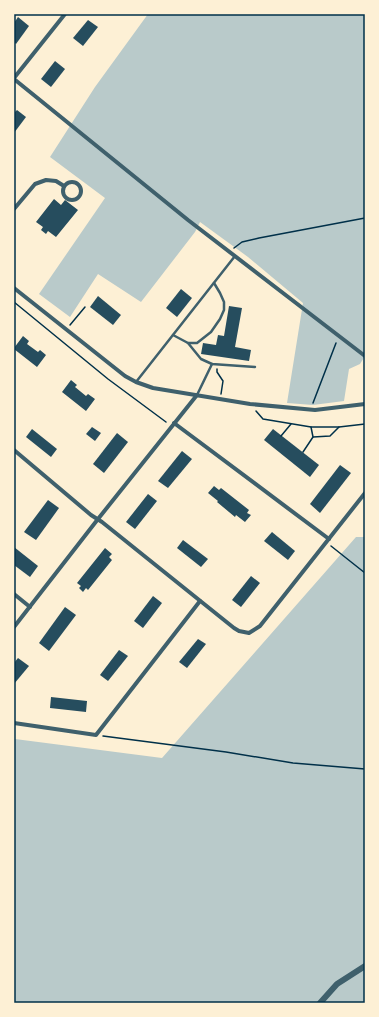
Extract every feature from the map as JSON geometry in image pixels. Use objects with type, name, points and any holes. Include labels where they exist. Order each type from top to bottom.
[{"type":"street","points":[[65,14],[14,79],[188,220],[365,356]]},
{"type":"street","points":[[14,209],[35,184],[46,180],[56,181],[64,186]]},
{"type":"street","points":[[69,182],[78,185],[80,190],[79,196],[72,200],[67,198],[63,194],[64,186],[69,182]]},
{"type":"street","points":[[14,288],[125,376],[153,388],[250,404],[315,410],[365,404]]},
{"type":"street","points":[[14,627],[197,395]]},
{"type":"street","points":[[173,424],[328,540]]},
{"type":"street","points":[[14,450],[91,515],[200,601],[239,631],[249,633],[260,626],[365,493]]},
{"type":"street","points":[[14,594],[30,607]]},
{"type":"street","points":[[14,723],[96,735],[200,601]]},
{"type":"street","points":[[320,1003],[337,984],[365,966]]},
{"type":"lane","points":[[136,382],[235,256]]},
{"type":"lane","points":[[188,343],[197,343],[211,332],[224,310],[224,302],[214,283]]},
{"type":"lane","points":[[173,335],[188,343],[201,359],[212,364],[255,367]]},
{"type":"lane","points":[[197,395],[212,364]]},
{"type":"path","points":[[230,252],[242,242],[365,218]]},
{"type":"path","points":[[14,302],[108,379],[173,424]]},
{"type":"path","points":[[66,329],[85,307]]},
{"type":"path","points":[[313,405],[339,336]]},
{"type":"path","points":[[218,364],[217,372],[223,381],[220,399]]},
{"type":"path","points":[[250,404],[263,419],[291,424],[311,427],[339,427],[365,424]]},
{"type":"path","points":[[281,436],[291,424]]},
{"type":"path","points":[[303,452],[313,437],[311,427]]},
{"type":"path","points":[[313,437],[330,436],[339,427]]},
{"type":"path","points":[[328,540],[365,573]]},
{"type":"path","points":[[96,735],[293,762],[365,769]]},
{"type":"shaded area","points":[[148,14],[365,14],[365,356],[360,364],[349,369],[344,401],[313,405],[287,403],[303,303],[248,257],[200,222],[195,232],[141,302],[98,274],[70,317],[39,294],[105,198],[50,157],[95,87]]},
{"type":"shaded area","points":[[356,537],[365,537],[365,1003],[14,1003],[14,740],[162,758]]},
{"type":"building","points":[[18,17],[29,26],[16,44],[14,42],[14,23]]},
{"type":"building","points":[[88,20],[98,27],[83,46],[73,38]]},
{"type":"building","points":[[55,61],[65,69],[51,87],[41,79]]},
{"type":"building","points":[[17,110],[26,117],[14,133],[14,113]]},
{"type":"building","points":[[54,199],[61,205],[65,200],[78,210],[56,237],[48,231],[46,234],[41,230],[43,227],[36,222]]},
{"type":"building","points":[[181,289],[192,298],[177,317],[166,308]]},
{"type":"building","points":[[98,296],[121,315],[113,325],[90,307]]},
{"type":"building","points":[[229,306],[242,308],[235,347],[251,350],[249,361],[201,354],[203,343],[216,345],[218,335],[224,336]]},
{"type":"building","points":[[23,336],[29,341],[27,344],[38,352],[40,350],[46,355],[37,367],[14,349]]},
{"type":"building","points":[[71,380],[77,385],[75,387],[86,396],[88,394],[95,399],[86,411],[62,392]]},
{"type":"building","points":[[92,427],[101,433],[95,441],[86,434]]},
{"type":"building","points":[[32,429],[57,449],[51,457],[26,437]]},
{"type":"building","points":[[273,429],[319,465],[310,477],[264,440]]},
{"type":"building","points":[[117,433],[128,442],[104,473],[93,464]]},
{"type":"building","points":[[182,451],[192,459],[168,488],[158,481]]},
{"type":"building","points":[[340,465],[351,473],[320,513],[310,504]]},
{"type":"building","points":[[214,486],[219,490],[221,488],[249,510],[247,513],[251,515],[245,522],[236,515],[235,517],[208,493]]},
{"type":"building","points":[[148,494],[157,501],[135,529],[126,522]]},
{"type":"building","points":[[48,500],[59,508],[36,540],[24,532]]},
{"type":"building","points":[[272,532],[295,551],[288,560],[264,541]]},
{"type":"building","points":[[183,540],[208,559],[201,567],[177,548]]},
{"type":"building","points":[[14,547],[38,566],[30,577],[14,565]]},
{"type":"building","points":[[105,548],[112,554],[109,557],[112,560],[88,590],[86,588],[83,592],[79,588],[81,586],[77,583]]},
{"type":"building","points":[[251,576],[260,583],[241,607],[232,600]]},
{"type":"building","points":[[153,596],[162,603],[143,628],[134,621]]},
{"type":"building","points":[[65,607],[76,615],[49,651],[39,643]]},
{"type":"building","points":[[198,639],[206,644],[187,668],[179,662]]},
{"type":"building","points":[[119,650],[128,656],[108,681],[100,675]]},
{"type":"building","points":[[18,658],[29,666],[14,684],[14,663]]},
{"type":"building","points":[[51,697],[87,701],[86,712],[50,708]]}]
